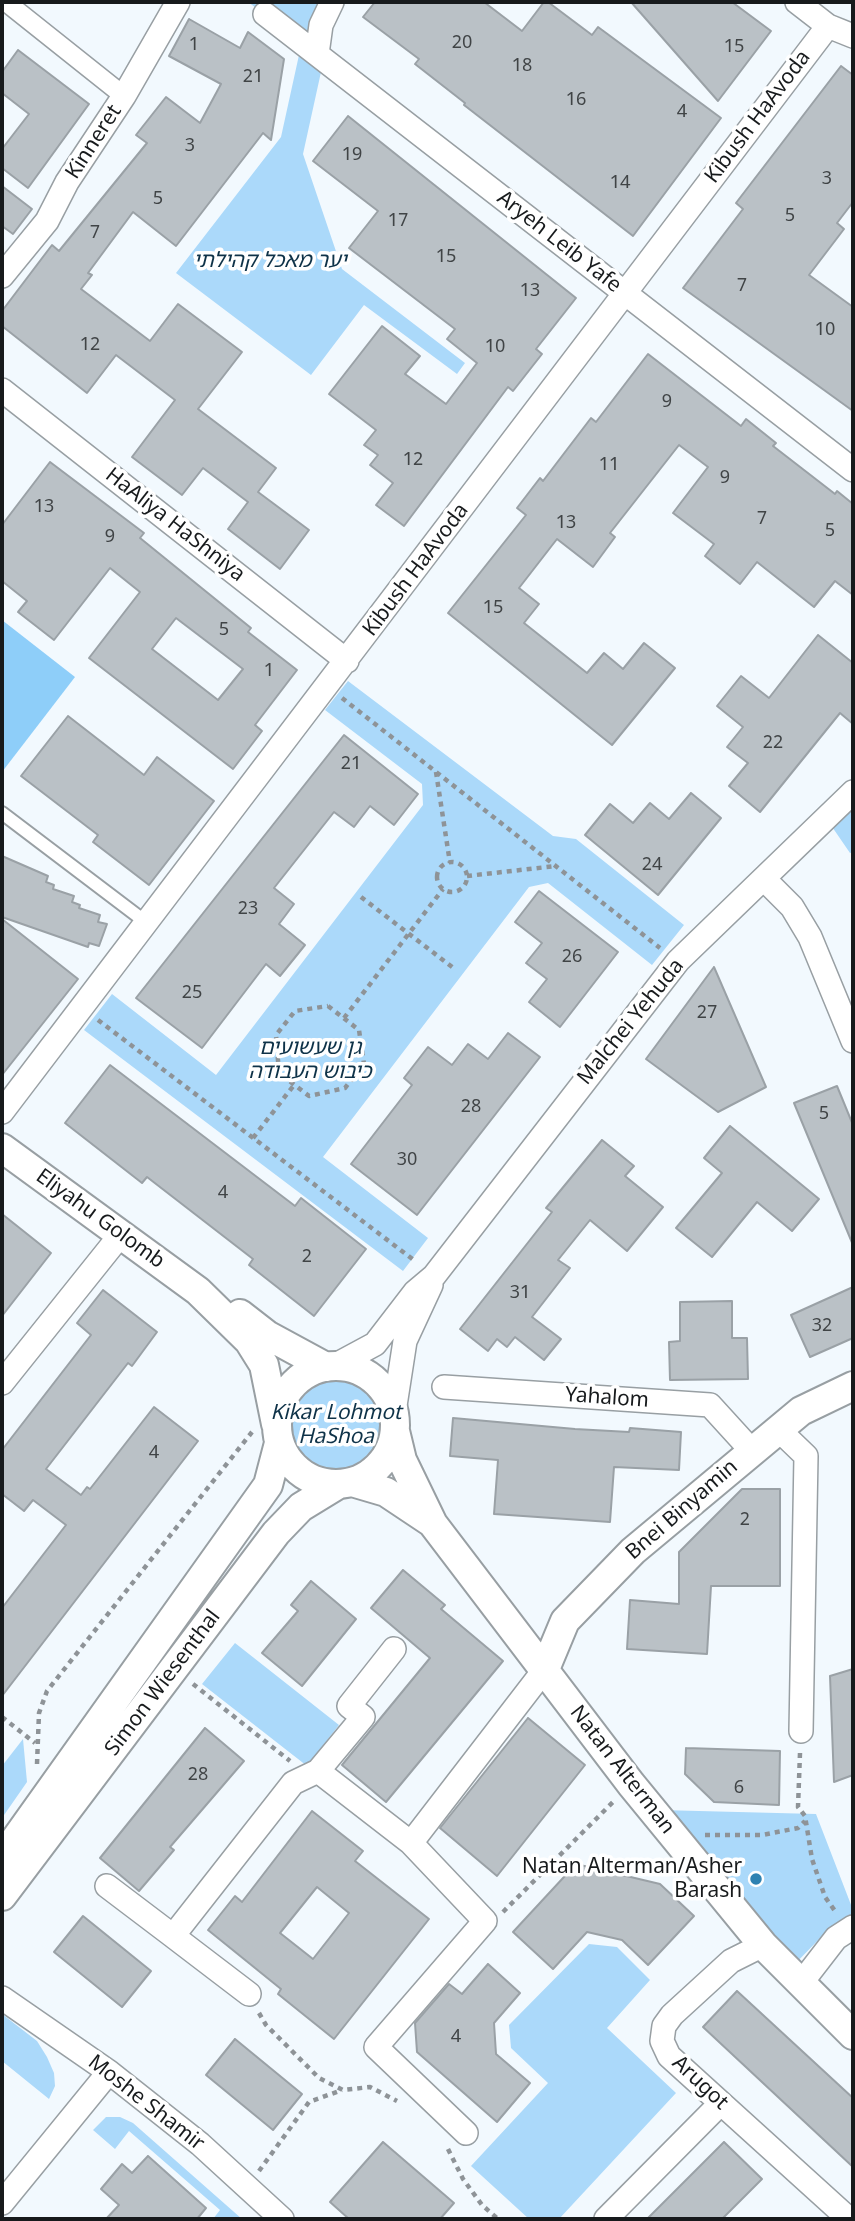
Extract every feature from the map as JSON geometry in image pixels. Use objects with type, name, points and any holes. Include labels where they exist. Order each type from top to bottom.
[{"type":"street","points":[[6,2],[124,96]]},
{"type":"street","name":"Kinneret","points":[[2,276],[47,221],[67,182],[124,96],[178,2]]},
{"type":"street","points":[[317,54],[321,25],[332,2]]},
{"type":"street","points":[[797,2],[828,26],[853,36]]},
{"type":"street","name":"Aryeh Leib Yafe","points":[[265,14],[853,470]]},
{"type":"street","name":"Kibush HaAvoda","points":[[2,1112],[328,687],[624,292],[828,26]]},
{"type":"street","name":"HaAliya HaShniya","points":[[2,390],[347,661]]},
{"type":"street","name":"Malchei Yehuda","points":[[331,1366],[375,1344],[415,1292],[434,1276],[678,961],[853,792]]},
{"type":"street","points":[[764,878],[792,908],[810,937],[853,1041]]},
{"type":"street","name":"Eliyahu Golomb","points":[[2,1148],[198,1291],[248,1341],[264,1365],[271,1431]]},
{"type":"street","points":[[4,1375],[122,1233]]},
{"type":"street","name":"Malchei Yehuda","points":[[395,1422],[405,1341],[427,1298],[434,1276]]},
{"type":"street","name":"Eliyahu Golomb","points":[[198,1291],[223,1301],[267,1335],[331,1366]]},
{"type":"street","points":[[331,1366],[355,1368],[371,1377],[382,1387],[395,1422],[390,1450],[379,1466],[344,1483],[321,1483],[302,1474],[287,1460],[271,1431],[279,1405],[288,1389],[302,1376],[331,1366]]},
{"type":"street","name":"Bnei Binyamin","points":[[545,1669],[565,1621],[633,1550],[751,1450],[802,1411],[853,1385]]},
{"type":"street","name":"Yahalom","points":[[444,1387],[709,1405],[751,1450]]},
{"type":"street","name":"Natan Alterman","points":[[395,1422],[402,1460],[433,1524],[631,1784],[763,1945],[853,2035]]},
{"type":"street","points":[[778,1429],[806,1456],[801,1731]]},
{"type":"street","name":"Simon Wiesenthal","points":[[2,1858],[268,1485],[271,1431]]},
{"type":"street","name":"Natan Alterman","points":[[344,1483],[386,1492],[433,1524]]},
{"type":"street","name":"Simon Wiesenthal","points":[[2,1896],[276,1533],[301,1507],[344,1483]]},
{"type":"street","points":[[173,1936],[292,1783],[313,1773],[363,1717],[349,1706],[394,1649]]},
{"type":"street","points":[[411,1843],[545,1669]]},
{"type":"street","points":[[313,1773],[411,1843],[485,1921],[376,2047],[456,2140]]},
{"type":"street","points":[[107,1886],[249,1994]]},
{"type":"street","points":[[802,1982],[836,1938],[853,1927]]},
{"type":"street","name":"Arugot","points":[[763,1945],[731,1961],[664,2026],[662,2041],[669,2056],[849,2219]]},
{"type":"street","name":"Moshe Shamir","points":[[2,1998],[109,2072],[247,2186],[282,2219]]},
{"type":"street","points":[[2,2203],[109,2072]]},
{"type":"street","points":[[606,2219],[721,2102]]},
{"type":"lane","points":[[2,813],[147,923]]},
{"type":"path","points":[[328,687],[678,961]]},
{"type":"path","points":[[436,772],[450,863]]},
{"type":"path","points":[[449,856],[470,875]]},
{"type":"path","points":[[461,865],[450,863],[442,866],[437,876],[443,889],[452,892],[461,890],[470,875]]},
{"type":"path","points":[[470,875],[557,866]]},
{"type":"path","points":[[344,1018],[443,889]]},
{"type":"path","points":[[361,897],[456,970]]},
{"type":"path","points":[[328,1006],[344,1018],[359,1030],[364,1064],[345,1088],[309,1096],[279,1073],[276,1035],[295,1011],[328,1006]]},
{"type":"path","points":[[82,1008],[415,1261]]},
{"type":"path","points":[[253,1138],[294,1085]]},
{"type":"path","points":[[37,1771],[39,1713],[47,1691],[271,1431]]},
{"type":"path","points":[[174,1669],[313,1773]]},
{"type":"path","points":[[2,1717],[36,1743]]},
{"type":"path","points":[[801,1731],[798,1807],[805,1821],[812,1859],[825,1896],[836,1913],[853,1927]]},
{"type":"path","points":[[485,1921],[502,1913],[631,1784]]},
{"type":"path","points":[[672,1834],[762,1835],[799,1828],[805,1821]]},
{"type":"path","points":[[249,1994],[266,2025],[292,2052],[319,2078],[343,2090]]},
{"type":"path","points":[[247,2186],[309,2102],[343,2090],[370,2087],[402,2104]]},
{"type":"path","points":[[456,2140],[463,2179],[482,2205],[498,2219]]},
{"type":"green space","points":[[248,2],[332,2],[302,42]]},
{"type":"green space","name":"יער מאכל קהילתי","points":[[299,55],[321,72],[303,154],[342,269],[465,363],[457,374],[364,305],[311,375],[176,273],[281,137]]},
{"type":"green space","name":"גן שעשועים כיבוש העבודה","points":[[348,681],[553,836],[576,839],[684,925],[652,965],[548,883],[529,887],[323,1157],[428,1238],[403,1271],[84,1030],[112,994],[216,1075],[423,805],[422,784],[325,710]]},
{"type":"green space","points":[[853,792],[853,852],[850,853],[826,818]]},
{"type":"green space","name":"Kikar Lohmot HaShoa","points":[[336,1381],[353,1385],[367,1394],[376,1408],[380,1425],[376,1442],[367,1456],[353,1465],[336,1469],[319,1465],[305,1456],[296,1442],[292,1425],[296,1408],[305,1394],[319,1385]]},
{"type":"green space","points":[[235,1643],[339,1725],[307,1766],[202,1684]]},
{"type":"green space","points":[[23,1739],[27,1782],[2,1818],[2,1766]]},
{"type":"green space","points":[[660,1810],[816,1814],[853,1910],[853,1919],[828,1930],[790,1969]]},
{"type":"green space","points":[[589,1944],[617,1947],[650,1980],[607,2028],[676,2093],[559,2219],[529,2219],[471,2166],[548,2083],[511,2048],[509,2025]]},
{"type":"green space","points":[[2,2014],[37,2041],[47,2057],[54,2073],[55,2086],[49,2099],[2,2061]]},
{"type":"green space","points":[[106,2117],[120,2117],[133,2123],[242,2219],[213,2219],[220,2210],[129,2131],[115,2149],[93,2130]]},
{"type":"shaded area","points":[[2,620],[75,677],[2,772]]},
{"type":"building","points":[[375,2],[484,2],[522,31],[544,2],[548,2],[592,35],[598,27],[721,118],[633,236],[464,105],[465,103],[415,64],[419,59],[363,17]]},
{"type":"building","points":[[631,2],[732,2],[771,31],[718,101]]},
{"type":"building","points":[[189,19],[240,48],[248,32],[284,59],[271,140],[263,133],[176,246],[133,212],[88,273],[92,275],[81,289],[150,341],[178,304],[242,352],[198,409],[276,468],[258,492],[309,530],[280,569],[228,529],[248,502],[203,468],[182,495],[132,457],[175,400],[116,355],[87,393],[2,326],[2,311],[52,245],[59,251],[147,143],[136,135],[166,97],[200,123],[221,84],[169,56]]},
{"type":"building","points":[[18,50],[89,104],[28,188],[2,168],[2,149],[29,114],[2,93],[2,72]]},
{"type":"building","points":[[841,66],[853,75],[853,202],[837,223],[844,229],[809,275],[853,307],[853,411],[683,288],[743,209],[736,203]]},
{"type":"building","points":[[348,116],[576,298],[536,349],[542,354],[513,391],[508,387],[404,526],[376,505],[393,483],[370,465],[378,455],[364,445],[376,430],[329,394],[382,326],[420,356],[405,374],[446,404],[477,363],[447,339],[455,329],[349,248],[378,211],[313,161]]},
{"type":"building","points":[[2,186],[32,209],[13,234],[2,226]]},
{"type":"building","points":[[648,354],[741,426],[746,419],[776,443],[773,446],[835,494],[837,491],[853,504],[853,595],[835,581],[814,607],[757,562],[740,584],[705,556],[714,544],[673,513],[708,467],[679,445],[610,533],[615,537],[593,567],[557,539],[519,588],[539,604],[524,623],[587,673],[604,653],[623,669],[644,643],[675,668],[612,745],[448,613],[526,515],[517,508],[540,478],[543,481],[591,418],[596,422]]},
{"type":"building","points":[[50,462],[144,533],[140,538],[251,628],[248,632],[297,670],[255,725],[262,731],[233,769],[89,658],[140,592],[110,568],[54,640],[18,612],[27,601],[2,581],[2,525]],"holes":[[[176,618],[243,669],[218,700],[152,649]]]},
{"type":"building","points":[[818,635],[853,663],[853,724],[840,713],[760,812],[729,786],[748,763],[727,747],[743,727],[717,706],[741,676],[769,698]]},
{"type":"building","points":[[68,716],[144,775],[157,757],[214,801],[149,885],[93,842],[98,835],[21,776]]},
{"type":"building","points":[[344,735],[418,794],[394,825],[370,806],[354,827],[334,812],[274,888],[294,904],[279,924],[305,945],[280,976],[266,964],[202,1048],[136,998]]},
{"type":"building","points":[[691,793],[721,818],[658,895],[585,835],[610,804],[633,823],[650,803],[669,819]]},
{"type":"building","points":[[2,856],[48,876],[46,882],[54,885],[53,889],[74,896],[72,902],[80,905],[79,908],[100,915],[98,922],[107,924],[99,946],[89,943],[88,947],[2,917]]},
{"type":"building","points":[[539,891],[618,952],[560,1027],[529,1002],[547,979],[526,963],[542,943],[515,922]]},
{"type":"building","points":[[2,919],[78,979],[2,1075]]},
{"type":"building","points":[[714,967],[766,1087],[718,1112],[646,1059]]},
{"type":"building","points":[[508,1033],[540,1057],[417,1215],[351,1164],[412,1085],[404,1078],[428,1047],[452,1065],[468,1044],[488,1059]]},
{"type":"building","points":[[110,1065],[295,1206],[301,1198],[366,1249],[314,1316],[249,1265],[253,1259],[147,1177],[142,1183],[65,1123]]},
{"type":"building","points":[[837,1086],[853,1125],[853,1245],[794,1103]]},
{"type":"building","points":[[730,1126],[819,1199],[792,1231],[757,1202],[712,1257],[676,1228],[722,1173],[704,1158]]},
{"type":"building","points":[[602,1140],[634,1166],[625,1176],[663,1207],[627,1251],[590,1220],[558,1260],[570,1268],[532,1317],[561,1339],[544,1360],[515,1337],[507,1347],[497,1339],[488,1351],[460,1329],[552,1212],[546,1208]]},
{"type":"building","points":[[2,1214],[51,1253],[2,1316]]},
{"type":"building","points":[[853,1287],[853,1338],[810,1357],[791,1315]]},
{"type":"building","points":[[103,1290],[157,1332],[132,1366],[128,1363],[46,1469],[81,1495],[87,1487],[90,1489],[154,1407],[198,1441],[2,1696],[2,1608],[66,1525],[33,1500],[24,1511],[2,1494],[2,1450],[91,1335],[77,1323]]},
{"type":"building","points":[[732,1301],[732,1338],[747,1338],[748,1379],[670,1380],[669,1342],[680,1341],[680,1302]]},
{"type":"building","points":[[453,1418],[575,1429],[629,1432],[630,1428],[681,1432],[679,1470],[614,1467],[610,1522],[494,1514],[498,1460],[450,1456]]},
{"type":"building","points":[[742,1489],[780,1489],[780,1586],[711,1586],[707,1654],[627,1649],[630,1600],[679,1604],[679,1552]]},
{"type":"building","points":[[403,1570],[445,1605],[441,1609],[503,1661],[386,1802],[342,1765],[430,1658],[371,1608]]},
{"type":"building","points":[[311,1581],[356,1619],[302,1686],[262,1653],[298,1611],[291,1605]]},
{"type":"building","points":[[853,1669],[853,1775],[834,1782],[830,1676]]},
{"type":"building","points":[[528,1718],[585,1765],[497,1876],[440,1828]]},
{"type":"building","points":[[205,1728],[244,1761],[170,1847],[174,1850],[139,1891],[100,1858]]},
{"type":"building","points":[[686,1748],[780,1751],[779,1805],[714,1802],[685,1774]]},
{"type":"building","points":[[312,1811],[363,1851],[355,1861],[429,1919],[334,2039],[278,1994],[281,1989],[208,1930],[235,1896],[242,1902]],"holes":[[[317,1887],[349,1913],[313,1959],[280,1933]]]},
{"type":"building","points":[[576,1864],[660,1884],[694,1916],[648,1965],[622,1940],[587,1932],[553,1969],[513,1932]]},
{"type":"building","points":[[83,1916],[151,1971],[122,2007],[54,1952]]},
{"type":"building","points":[[488,1964],[520,1993],[494,2023],[496,2054],[530,2083],[497,2122],[417,2052],[415,2023],[449,1984],[462,1994]]},
{"type":"building","points":[[737,1991],[853,2098],[853,2167],[703,2027]]},
{"type":"building","points":[[235,2039],[302,2094],[273,2130],[206,2075]]},
{"type":"building","points":[[383,2142],[454,2203],[440,2219],[349,2219],[330,2202]]},
{"type":"building","points":[[724,2142],[762,2179],[722,2219],[647,2219]]},
{"type":"building","points":[[148,2156],[206,2208],[197,2219],[106,2219],[119,2205],[101,2189],[122,2164],[132,2173]]},
{"type":"place","name":"Natan Alterman/Asher Barash","points":[[756,1879]]}]
